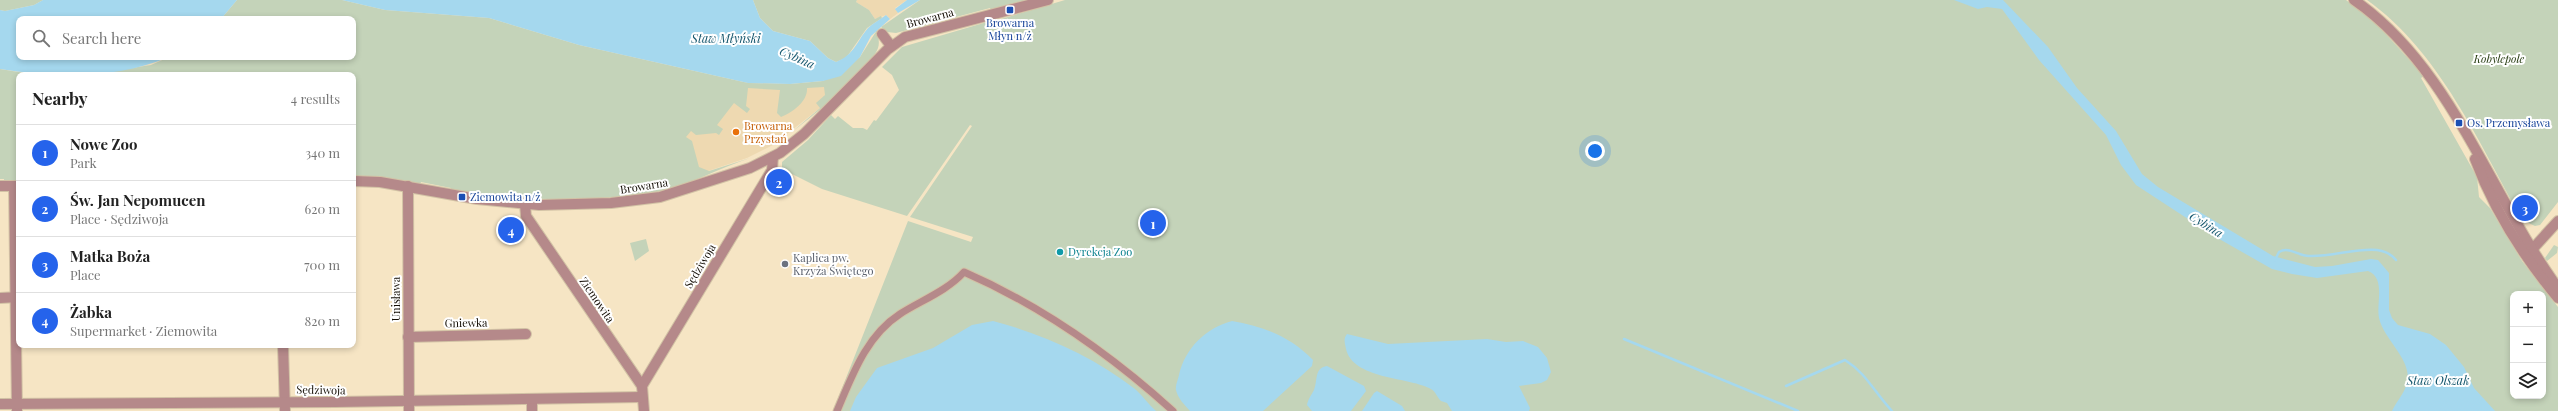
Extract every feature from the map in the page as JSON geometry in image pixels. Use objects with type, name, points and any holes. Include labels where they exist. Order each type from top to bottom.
[{"type":"street","name":"Browarna","points":[[356,181],[380,182],[477,199],[525,204],[577,204],[652,198],[750,168],[773,157],[804,134],[891,46],[914,34],[1048,0]]},
{"type":"street","points":[[2354,0],[2378,19],[2421,66],[2449,106],[2468,139],[2483,179],[2528,254],[2558,298]]},
{"type":"street","points":[[882,34],[891,46]]},
{"type":"street","name":"Sędziwoja","points":[[642,386],[772,170],[773,157]]},
{"type":"street","points":[[0,186],[16,186]]},
{"type":"street","name":"Unisława","points":[[408,186],[409,406]]},
{"type":"street","name":"Ziemowita","points":[[525,204],[526,216],[642,386]]},
{"type":"street","points":[[2528,254],[2558,221]]},
{"type":"street","points":[[2528,254],[2558,288]]},
{"type":"street","points":[[837,411],[861,358],[882,328],[900,314],[950,284],[964,272],[1045,312],[1098,348],[1173,411]]},
{"type":"street","points":[[0,298],[16,297]]},
{"type":"street","name":"Gniewka","points":[[408,337],[526,334]]},
{"type":"street","points":[[17,348],[17,407]]},
{"type":"street","points":[[283,348],[284,406]]},
{"type":"street","points":[[642,386],[644,411]]},
{"type":"street","name":"Sędziwoja","points":[[0,404],[17,407],[409,406],[532,400],[642,397]]},
{"type":"street","points":[[532,400],[532,411]]},
{"type":"shaded area","points":[[857,0],[907,0],[895,8],[898,13],[890,19],[886,15],[875,19],[869,10],[856,2]]},
{"type":"shaded area","points":[[569,74],[825,86],[825,95],[820,108],[773,145],[747,158],[699,174],[598,123],[588,100]]},
{"type":"green space","points":[[0,0],[43,0],[34,5],[5,11],[0,10]]},
{"type":"green space","points":[[237,0],[342,0],[385,10],[489,18],[579,45],[748,83],[790,84],[823,81],[860,57],[877,30],[879,44],[872,59],[850,83],[786,137],[820,108],[816,103],[825,95],[824,87],[807,88],[807,93],[799,106],[781,117],[777,113],[780,90],[748,88],[746,106],[750,109],[747,113],[734,103],[717,125],[723,129],[719,135],[716,133],[696,135],[691,131],[686,137],[692,141],[699,167],[709,171],[750,158],[654,194],[583,199],[526,198],[451,190],[451,188],[421,182],[420,185],[356,177],[356,72],[105,72],[151,65],[162,60],[356,60],[356,16],[224,16]]},
{"type":"green space","points":[[753,0],[857,0],[856,2],[869,10],[875,19],[881,16],[882,18],[867,28],[846,58],[836,62],[828,58],[810,41],[773,31],[760,18]]},
{"type":"green space","points":[[920,0],[1032,0],[991,10],[990,8],[896,33],[887,32],[881,27]]},
{"type":"green space","points":[[1065,0],[2346,0],[2374,21],[2424,76],[2421,78],[2477,177],[2479,197],[2490,208],[2522,261],[2545,291],[2510,291],[2510,399],[2546,399],[2546,292],[2558,307],[2558,411],[833,411],[908,221],[971,242],[973,237],[910,217],[972,126],[970,125],[907,216],[822,189],[782,169],[782,162],[808,140],[831,115],[835,119],[838,116],[853,128],[863,128],[867,130],[874,120],[876,121],[899,90],[892,75],[882,67],[902,47],[987,22],[990,27],[991,22]]},
{"type":"green space","name":"Kobylepole","points":[[2367,0],[2558,0],[2558,202],[2540,225],[2535,226],[2522,220],[2473,130],[2437,72],[2416,45],[2393,21]]},
{"type":"green space","points":[[0,69],[18,72],[16,72],[16,182],[4,182],[4,179],[0,179]]},
{"type":"green space","points":[[646,239],[649,251],[635,261],[630,243]]},
{"type":"green space","points":[[2554,245],[2558,247],[2557,253],[2547,261],[2545,258]]},
{"type":"water","points":[[43,0],[237,0],[224,16],[16,16],[16,60],[160,60],[112,72],[21,72],[0,69],[0,10],[5,11],[34,5]]},
{"type":"water","name":"Staw Młyński","points":[[342,0],[753,0],[760,18],[773,31],[810,41],[828,58],[836,62],[851,52],[870,26],[886,15],[890,19],[871,36],[860,57],[841,76],[823,81],[790,84],[748,83],[579,45],[489,18],[385,10]]},
{"type":"water","points":[[907,0],[920,0],[898,13],[895,9]]},
{"type":"water","points":[[1954,0],[2003,0],[2048,47],[2077,88],[2116,131],[2142,174],[2158,187],[2273,256],[2315,267],[2332,266],[2371,259],[2378,260],[2389,273],[2389,310],[2392,318],[2398,325],[2430,334],[2446,345],[2464,367],[2474,388],[2495,411],[2392,411],[2406,387],[2408,378],[2407,370],[2379,318],[2379,285],[2374,274],[2368,271],[2317,278],[2292,274],[2272,269],[2214,236],[2136,185],[2121,165],[2106,135],[2039,60],[2002,9],[1987,7],[1978,9]]},
{"type":"water","points":[[993,321],[1012,326],[1049,340],[1085,357],[1119,377],[1135,389],[1156,411],[850,411],[856,397],[877,368],[933,348],[972,325]]},
{"type":"water","points":[[1232,321],[1265,329],[1286,339],[1313,360],[1312,366],[1263,411],[1190,411],[1180,399],[1176,388],[1186,356],[1198,340],[1205,334],[1223,324]]},
{"type":"water","points":[[1347,334],[1388,344],[1487,339],[1506,342],[1523,341],[1538,347],[1547,358],[1551,372],[1547,380],[1541,383],[1519,386],[1530,408],[1529,411],[1452,411],[1447,403],[1441,401],[1435,392],[1429,388],[1419,384],[1382,376],[1359,366],[1351,359],[1346,349],[1345,339]]},
{"type":"water","points":[[1327,366],[1364,386],[1366,391],[1351,411],[1312,411],[1307,405],[1314,390],[1318,372],[1323,367]]},
{"type":"water","points":[[1377,391],[1402,406],[1405,411],[1362,411]]},
{"type":"waterway","points":[[2275,260],[2279,252],[2283,250],[2305,256],[2318,256],[2360,250],[2377,250],[2385,252],[2396,260]]},
{"type":"waterway","points":[[1624,339],[1798,411]]},
{"type":"waterway","points":[[1786,386],[1845,360],[1853,365],[1865,377],[1892,411]]},
{"type":"place","name":"Browarna Młyn n/ż","points":[[1010,10]]},
{"type":"place","name":"Os. Przemysława","points":[[2459,123]]},
{"type":"place","name":"Browarna Przystań","points":[[736,132]]},
{"type":"place","name":"Św. Jan Nepomucen","points":[[779,182]]},
{"type":"place","name":"Ziemowita n/ż","points":[[462,197]]},
{"type":"place","name":"Matka Boża","points":[[2525,208]]},
{"type":"place","name":"Nowe Zoo","points":[[1153,223]]},
{"type":"place","name":"Żabka","points":[[511,230]]},
{"type":"place","name":"Dyrekcja Zoo","points":[[1060,252]]},
{"type":"place","name":"Kaplica pw. Krzyża Świętego","points":[[785,264]]},
{"type":"water label","name":"Cybina","points":[[797,58]]},
{"type":"water label","name":"Cybina","points":[[2206,225]]},
{"type":"water label","name":"Staw Olszak","points":[[2438,381]]}]
